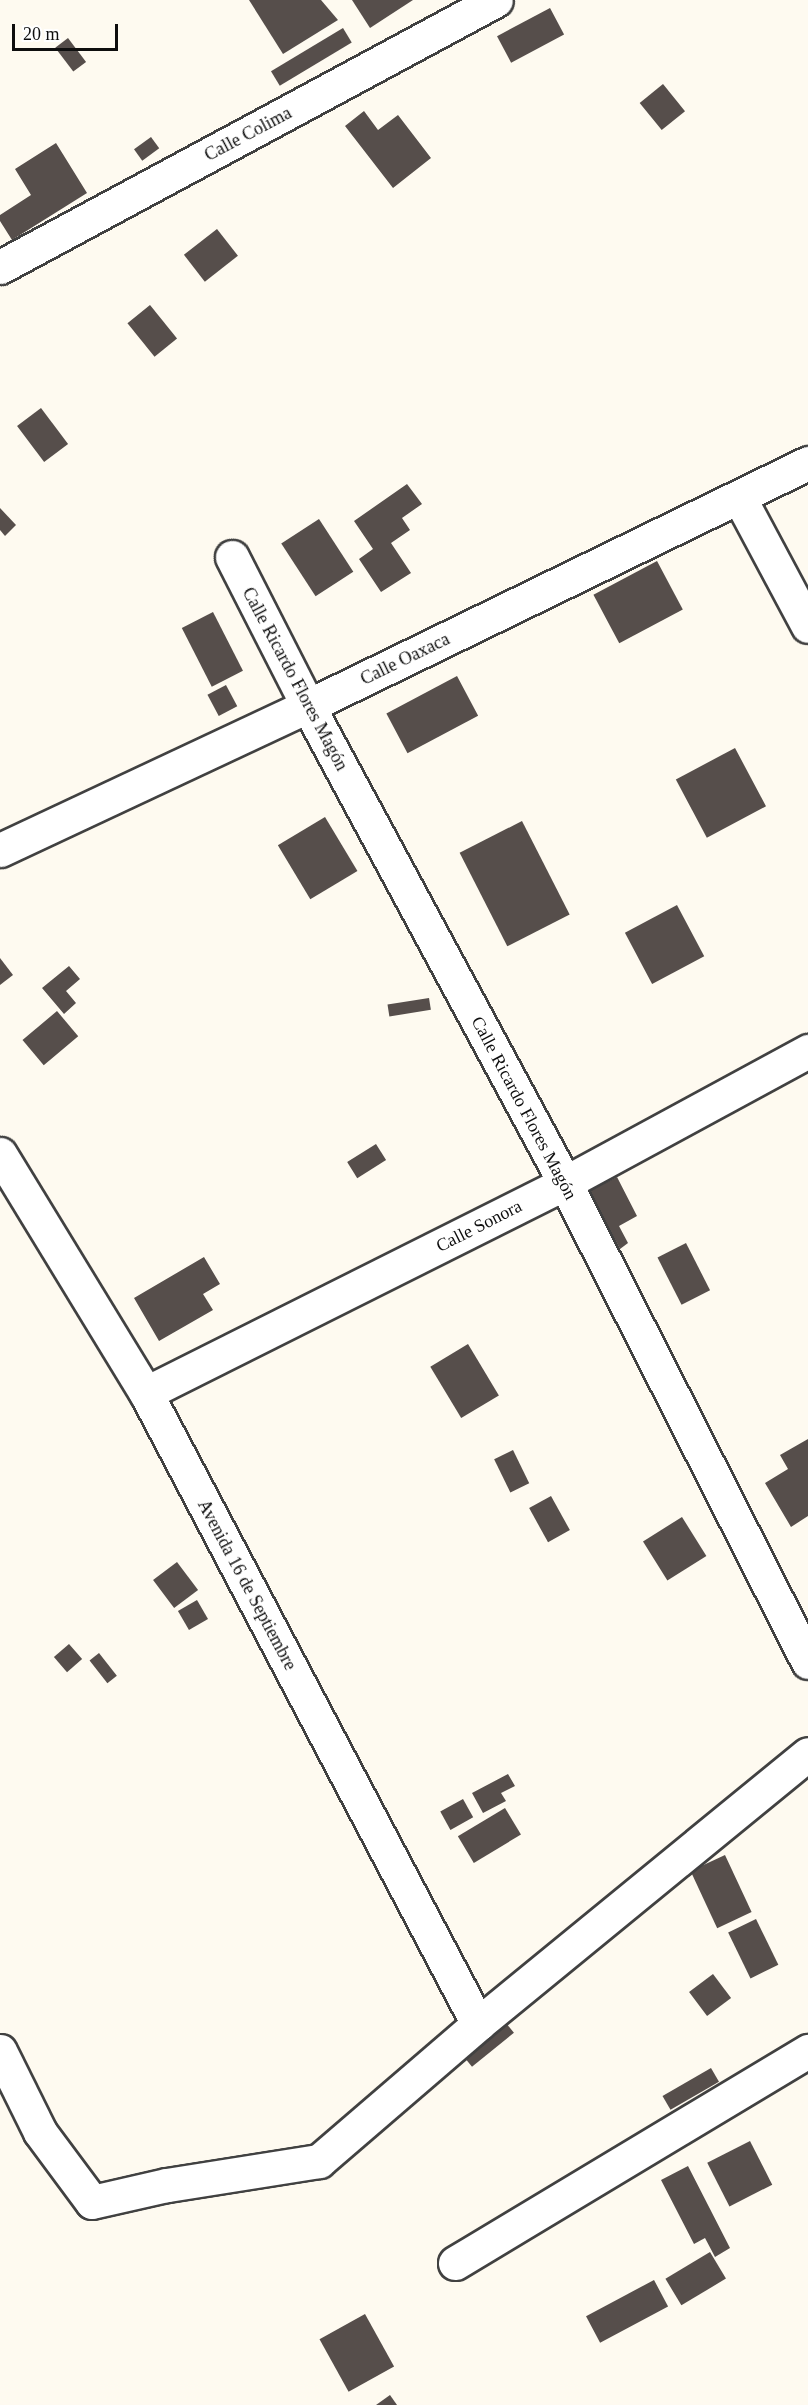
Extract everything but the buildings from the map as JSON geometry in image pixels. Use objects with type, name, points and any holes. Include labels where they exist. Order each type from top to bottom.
[{"type":"street","name":"Calle Colima","points":[[0,267],[496,0]]},
{"type":"street","name":"Calle Oaxaca","points":[[0,850],[308,706],[808,463]]},
{"type":"street","points":[[739,497],[808,626]]},
{"type":"street","name":"Calle Ricardo Flores Magón","points":[[232,557],[308,706],[565,1183],[808,1662]]},
{"type":"street","name":"Calle Sonora","points":[[146,1393],[565,1183],[808,1051]]},
{"type":"street","name":"Avenida 16 de Septiembre","points":[[0,1154],[146,1393],[478,2024]]},
{"type":"street","points":[[0,2050],[40,2132],[92,2202],[167,2185],[319,2161],[478,2024],[808,1754]]},
{"type":"street","points":[[455,2263],[808,2051]]}]
